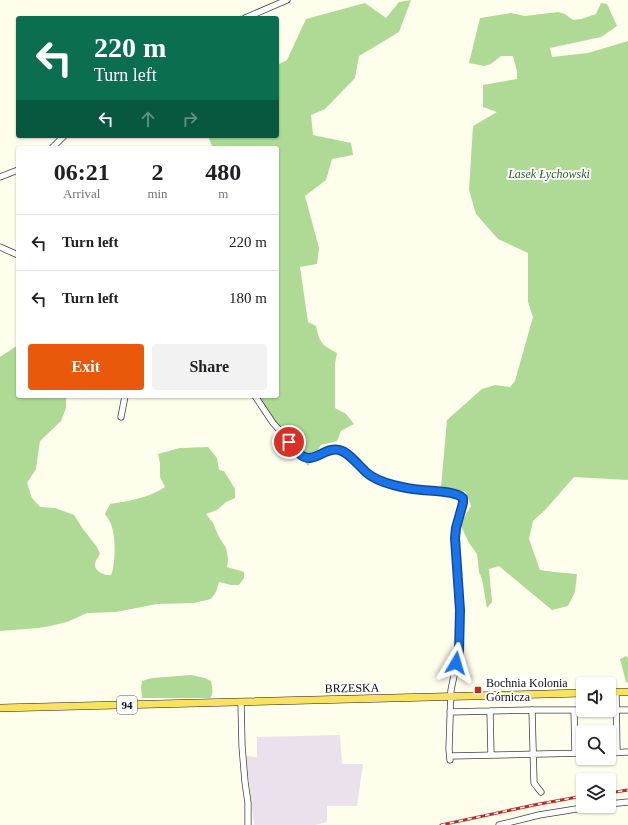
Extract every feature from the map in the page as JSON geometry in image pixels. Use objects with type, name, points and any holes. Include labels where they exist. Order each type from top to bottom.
[{"type":"main road","points":[[616,692],[628,692]]},
{"type":"main road","name":"BRZESKA","points":[[241,702],[576,693]]},
{"type":"main road","name":"94","points":[[0,708],[241,702]]},
{"type":"street","points":[[251,16],[287,0]]},
{"type":"street","points":[[54,146],[62,138]]},
{"type":"street","points":[[0,177],[16,171]]},
{"type":"street","points":[[0,247],[16,254]]},
{"type":"street","points":[[121,417],[125,398]]},
{"type":"street","points":[[256,398],[273,423],[305,457],[314,457],[333,449],[338,449],[345,452],[371,477],[412,490],[443,492],[461,495],[463,498],[455,538],[460,610],[459,652],[451,696],[450,712],[448,749],[450,758],[491,755],[575,753],[574,710],[450,712]]},
{"type":"street","points":[[241,702],[242,746],[248,803],[248,825]]},
{"type":"street","points":[[532,710],[534,783],[541,792]]},
{"type":"street","points":[[628,710],[616,710],[617,752],[628,752]]},
{"type":"street","points":[[490,711],[491,755]]},
{"type":"street","points":[[616,803],[628,802]]},
{"type":"street","points":[[499,825],[576,809]]},
{"type":"shaded area","points":[[340,735],[342,764],[363,764],[357,806],[327,806],[327,822],[315,825],[254,825],[246,756],[257,757],[257,737]]},
{"type":"green space","points":[[411,0],[399,32],[359,56],[355,78],[325,109],[311,115],[313,135],[351,143],[353,155],[332,159],[326,180],[305,196],[319,248],[317,264],[300,267],[308,322],[316,326],[322,343],[337,353],[335,363],[335,408],[346,414],[354,424],[341,431],[337,441],[321,445],[308,466],[257,398],[279,398],[279,146],[212,146],[209,138],[279,138],[279,64],[287,60],[306,19],[365,3],[386,18],[399,2]]},
{"type":"green space","name":"Lasek Łychowski","points":[[601,3],[607,4],[617,26],[601,37],[550,48],[552,57],[588,53],[628,41],[628,480],[574,477],[545,510],[533,521],[529,539],[540,570],[577,574],[575,592],[568,606],[552,610],[499,566],[489,569],[492,602],[487,608],[482,579],[479,572],[477,554],[469,543],[460,524],[471,506],[466,492],[441,487],[447,420],[482,389],[495,385],[510,387],[515,381],[533,317],[528,302],[528,253],[498,239],[476,214],[469,190],[473,126],[497,112],[483,107],[483,85],[517,79],[517,71],[513,56],[501,56],[491,64],[484,66],[469,63],[480,18],[511,13],[525,16],[558,12],[565,14],[573,20],[596,14]]},
{"type":"green space","points":[[16,346],[16,398],[66,398],[66,408],[61,421],[40,441],[36,469],[27,483],[32,498],[40,507],[55,508],[74,515],[97,547],[100,554],[95,563],[98,571],[103,574],[111,575],[113,570],[115,548],[113,533],[110,521],[105,514],[110,504],[145,496],[165,487],[160,477],[160,463],[158,454],[180,448],[208,447],[217,458],[219,470],[224,471],[235,489],[235,498],[226,502],[217,510],[206,514],[213,523],[226,548],[228,559],[227,567],[244,572],[244,578],[239,585],[219,582],[216,592],[211,599],[194,603],[157,604],[116,612],[87,613],[67,622],[50,626],[0,631],[0,357]]},
{"type":"green space","points":[[626,656],[628,658],[628,683],[626,682],[620,659]]},
{"type":"green space","points":[[191,675],[211,681],[212,692],[210,698],[142,698],[142,681],[152,678]]},
{"type":"railway","points":[[616,792],[628,790]]},
{"type":"railway","points":[[441,825],[576,797]]},
{"type":"place","name":"Bochnia Kolonia Górnicza","points":[[478,690]]},
{"type":"route","points":[[289,442],[302,455],[310,458],[333,449],[338,449],[345,452],[371,477],[384,482],[412,490],[461,495],[463,498],[463,503],[456,528],[455,538],[460,610],[459,652],[456,663]]}]
